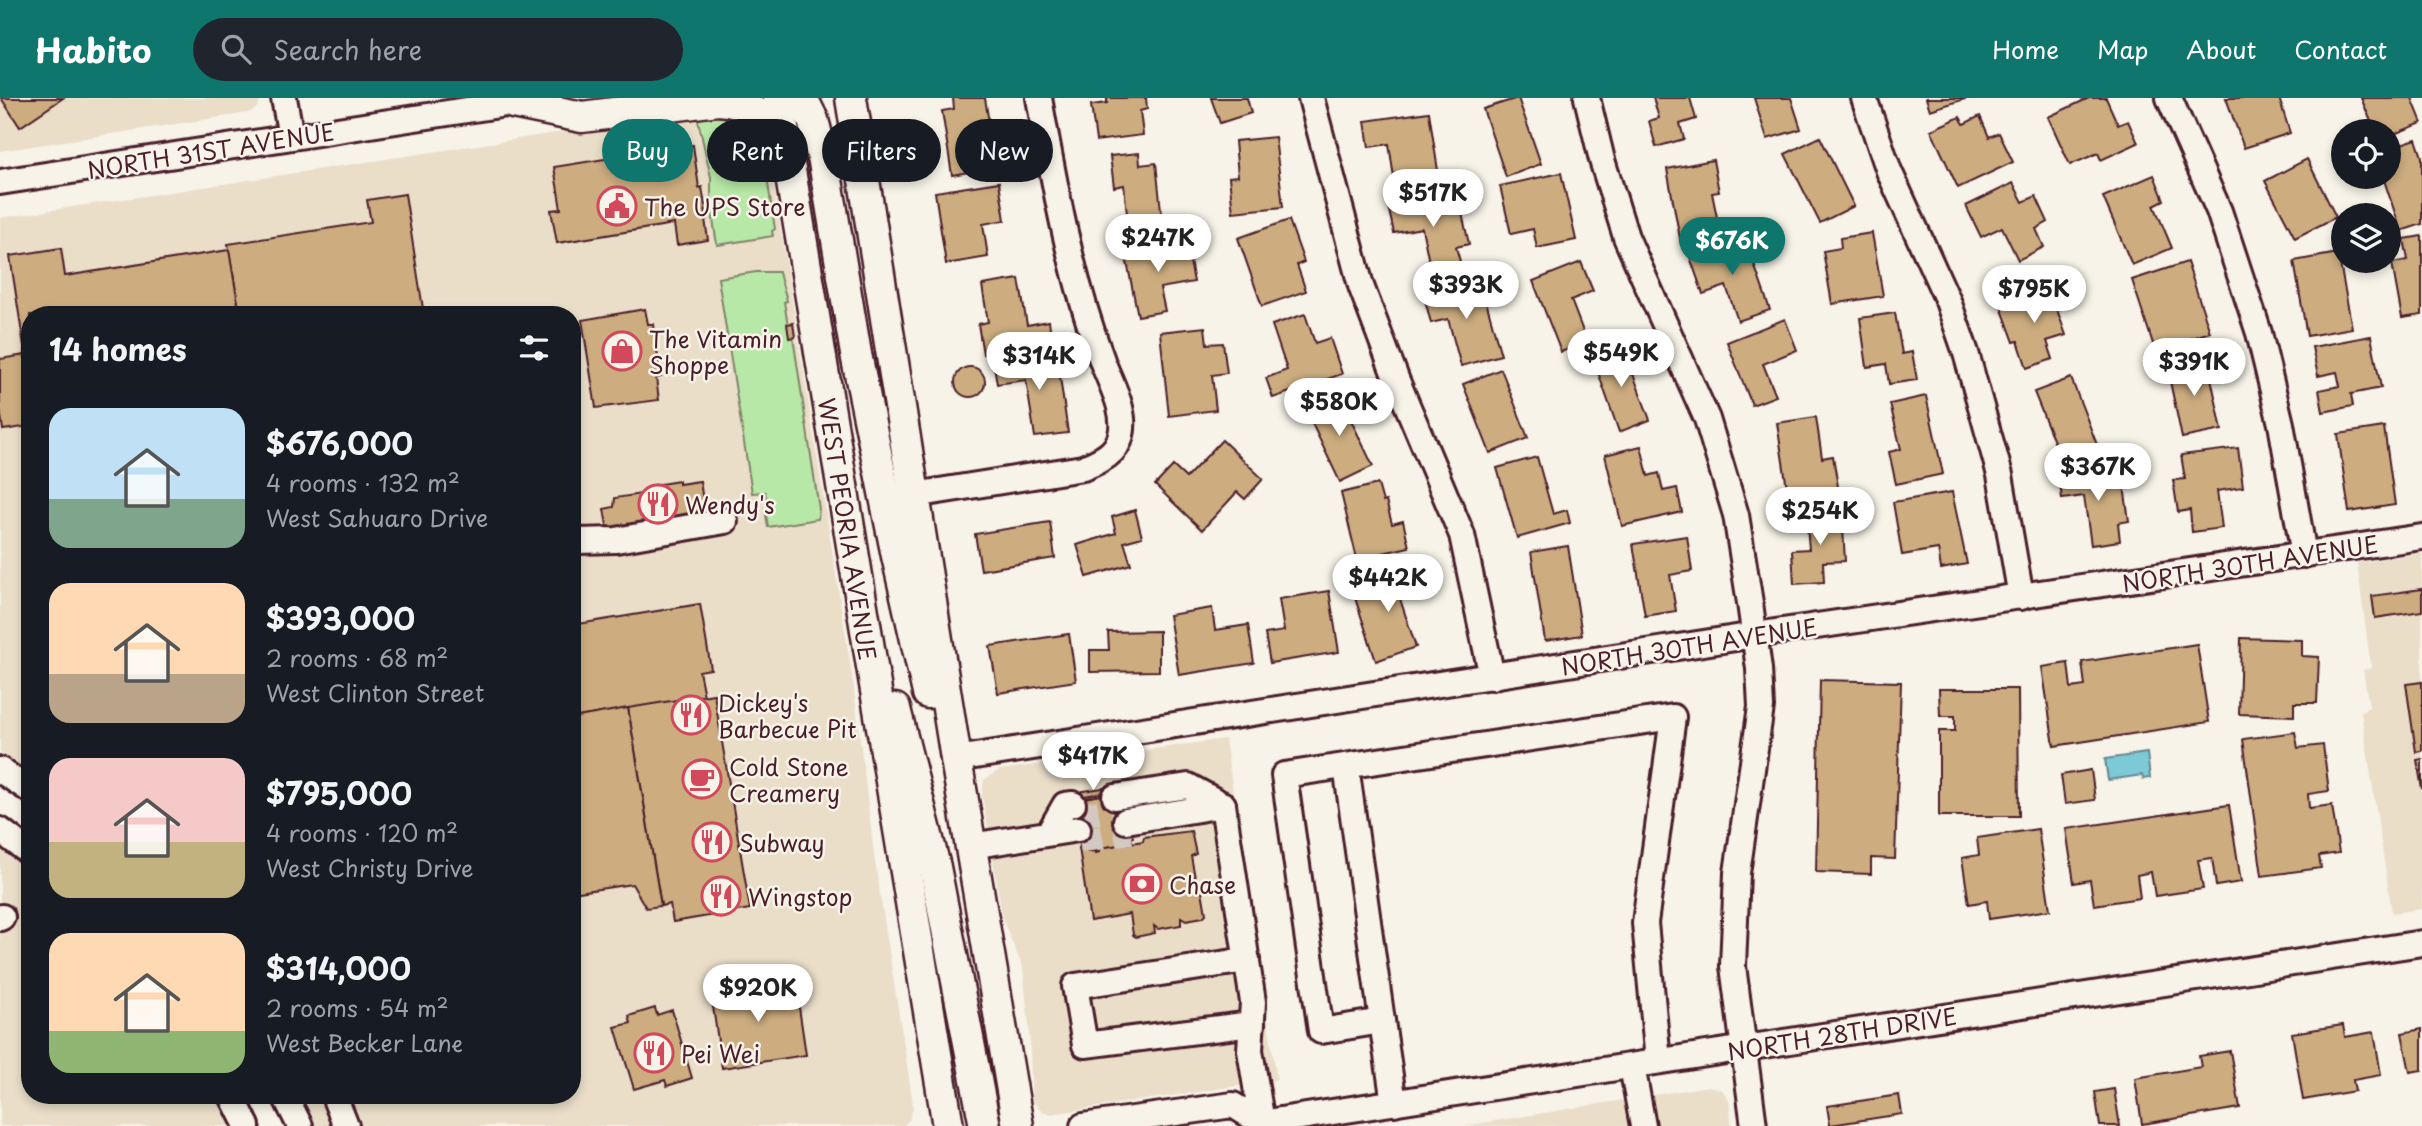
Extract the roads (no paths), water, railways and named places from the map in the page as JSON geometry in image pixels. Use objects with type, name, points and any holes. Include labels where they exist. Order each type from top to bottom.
[{"type":"main road","name":"WEST PEORIA AVENUE","points":[[778,98],[781,119]]},
{"type":"main road","points":[[793,119],[802,98]]},
{"type":"main road","points":[[802,98],[813,120],[824,162],[856,355],[914,638],[937,721],[956,759]]},
{"type":"main road","points":[[851,98],[956,759],[1018,1126]]},
{"type":"main road","points":[[513,103],[582,117],[718,100],[735,101],[749,107],[764,119]]},
{"type":"main road","name":"WEST PEORIA AVENUE","points":[[791,182],[948,1126]]},
{"type":"main road","points":[[863,620],[887,683],[929,841],[985,1126]]},
{"type":"street","points":[[285,98],[291,137]]},
{"type":"street","name":"NORTH 31ST AVENUE","points":[[0,182],[546,98]]},
{"type":"street","points":[[914,495],[1083,468],[1100,461],[1115,450],[1121,435],[1122,420],[1076,275],[1055,188],[1040,98]]},
{"type":"street","points":[[1311,98],[1361,286],[1397,382],[1462,535],[1492,677]]},
{"type":"street","points":[[1587,98],[1602,160],[1626,237],[1707,419],[1736,515],[1755,635],[1761,707],[1737,873],[1733,966],[1754,1126]]},
{"type":"street","points":[[1864,98],[1889,171],[1948,301],[1966,354],[2000,475],[2021,597]]},
{"type":"street","points":[[2169,98],[2219,211],[2259,333],[2281,424],[2304,555]]},
{"type":"street","points":[[581,541],[616,540],[725,521]]},
{"type":"street","name":"NORTH 30TH AVENUE","points":[[956,759],[1755,635],[2422,537]]},
{"type":"street","points":[[1382,1021],[1321,1031],[1284,775],[1672,718],[1645,923],[1658,1061]]},
{"type":"street","points":[[1346,766],[1394,1103]]},
{"type":"street","points":[[0,769],[21,784]]},
{"type":"street","points":[[971,846],[1049,833],[1071,842],[1076,822],[1065,805],[1049,833]]},
{"type":"street","points":[[1123,815],[1223,805],[1253,1002],[1250,1050],[1261,1124]]},
{"type":"street","points":[[0,830],[21,846]]},
{"type":"street","name":"NORTH 28TH DRIVE","points":[[1261,1124],[2422,943]]},
{"type":"street","points":[[1247,960],[1075,986],[1085,1045],[1252,1024]]},
{"type":"street","points":[[1632,1066],[1643,1126]]},
{"type":"street","points":[[236,1104],[247,1126]]},
{"type":"street","points":[[289,1104],[300,1126]]},
{"type":"street","points":[[337,1104],[345,1126]]},
{"type":"street","points":[[1083,1126],[1233,1105],[1261,1124]]},
{"type":"water","points":[[2147,753],[2150,778],[2143,779],[2142,775],[2108,780],[2105,759]]},
{"type":"tunnel","points":[[1075,816],[1120,809]]},
{"type":"tunnel","points":[[1079,841],[1131,832]]},
{"type":"place","name":"The UPS Store","points":[[617,206]]},
{"type":"place","name":"The Vitamin Shoppe","points":[[622,351]]},
{"type":"place","name":"Wendy's","points":[[658,504]]},
{"type":"place","name":"Dickey's Barbecue Pit","points":[[691,715]]},
{"type":"place","name":"Cold Stone Creamery","points":[[702,779]]},
{"type":"place","name":"Subway","points":[[712,842]]},
{"type":"place","name":"Chase","points":[[1142,884]]},
{"type":"place","name":"Wingstop","points":[[721,896]]},
{"type":"place","name":"Pei Wei","points":[[654,1053]]}]
